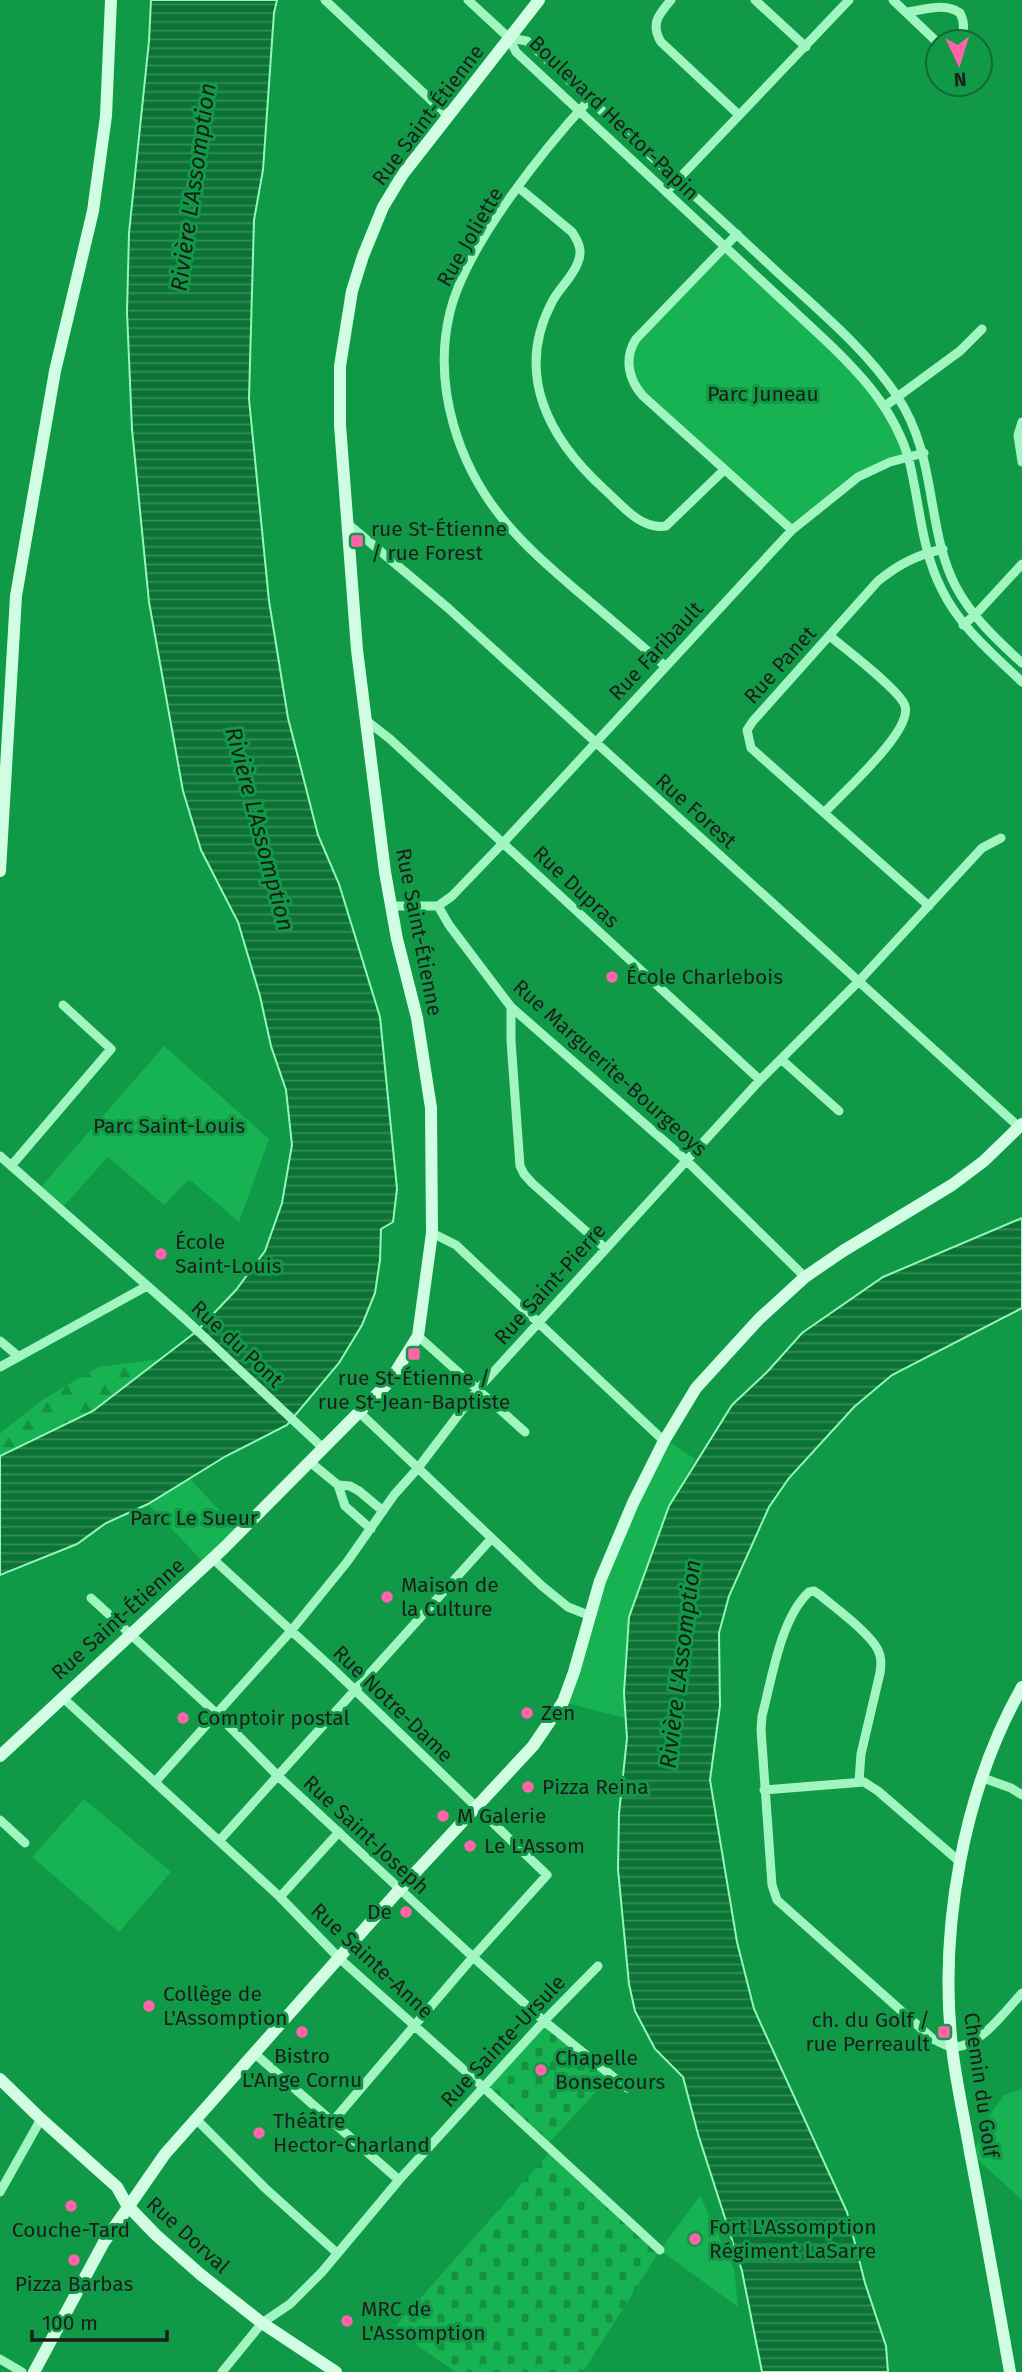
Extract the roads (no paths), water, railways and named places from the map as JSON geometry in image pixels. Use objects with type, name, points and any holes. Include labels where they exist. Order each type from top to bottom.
[{"type":"street","points":[[0,871],[16,596],[55,372],[93,211],[106,116],[111,0]]},
{"type":"street","points":[[325,0],[449,117]]},
{"type":"street","points":[[468,0],[509,38]]},
{"type":"street","name":"Rue Saint-Étienne","points":[[0,1756],[213,1559],[310,1462],[390,1381],[418,1336],[432,1233],[431,1108],[417,1018],[402,966],[391,906],[357,650],[339,381],[343,338],[352,291],[383,207],[403,174],[538,0]]},
{"type":"street","points":[[671,0],[657,17],[656,34],[661,42],[739,115]]},
{"type":"street","points":[[755,0],[806,47]]},
{"type":"street","points":[[666,192],[849,0]]},
{"type":"street","points":[[893,0],[924,29]]},
{"type":"street","points":[[907,12],[941,7],[955,9],[960,13],[964,28]]},
{"type":"street","name":"Boulevard Hector-Papin","points":[[509,38],[527,41],[737,234],[872,363],[898,397],[915,429],[924,453],[943,549],[957,588],[987,630],[1022,663]]},
{"type":"street","name":"Boulevard Hector-Papin","points":[[509,38],[516,52],[578,112],[847,360],[885,406],[908,457],[927,553],[942,591],[963,625],[1022,682]]},
{"type":"street","name":"Rue Joliette","points":[[589,100],[518,187],[466,272],[449,314],[446,333],[446,393],[459,447],[481,489],[514,533],[665,666]]},
{"type":"street","points":[[518,187],[572,232],[578,241],[580,252],[578,263],[547,312],[538,342],[536,361],[542,402],[562,443],[606,491],[647,526],[666,526],[724,470]]},
{"type":"street","points":[[737,234],[636,339],[628,360],[630,374],[639,391],[792,530]]},
{"type":"street","points":[[885,406],[960,351],[982,329]]},
{"type":"street","points":[[1022,422],[1018,435],[1022,462]]},
{"type":"street","name":"Rue Faribault","points":[[438,906],[453,897],[503,844],[792,530],[858,477],[924,453]]},
{"type":"street","name":"Rue Forest","points":[[348,524],[448,608],[1020,1126]]},
{"type":"street","name":"Rue Panet","points":[[929,905],[751,748],[747,730],[878,581],[896,566],[943,549]]},
{"type":"street","points":[[963,625],[1022,564]]},
{"type":"street","points":[[825,812],[896,738],[905,722],[906,711],[899,695],[830,636]]},
{"type":"street","name":"Rue Dupras","points":[[367,722],[390,739],[760,1080]]},
{"type":"street","name":"Rue Saint-Pierre","points":[[155,1782],[291,1631],[347,1562],[478,1389],[760,1080],[858,982],[982,848],[1002,838]]},
{"type":"street","points":[[391,906],[438,906]]},
{"type":"street","name":"Rue Marguerite-Bourgeoys","points":[[438,906],[511,1007],[687,1161],[805,1278]]},
{"type":"street","points":[[12,1167],[111,1049],[63,1005]]},
{"type":"street","points":[[511,1007],[520,1166],[532,1183],[606,1249]]},
{"type":"street","points":[[782,1060],[839,1111]]},
{"type":"street","points":[[34,2372],[104,2242],[127,2205],[165,2154],[400,1889],[533,1746],[563,1702],[574,1672],[588,1615],[633,1503],[664,1441],[696,1388],[759,1319],[805,1278],[952,1185],[984,1161],[1020,1126]]},
{"type":"street","name":"Rue du Pont","points":[[0,1156],[185,1319],[323,1448]]},
{"type":"street","points":[[432,1233],[456,1245],[664,1441]]},
{"type":"street","points":[[0,1367],[148,1286]]},
{"type":"street","points":[[418,1336],[525,1432]]},
{"type":"street","points":[[0,1341],[18,1356]]},
{"type":"street","points":[[359,1412],[491,1539],[568,1607],[588,1615]]},
{"type":"street","points":[[310,1462],[338,1485],[345,1506],[370,1529]]},
{"type":"street","points":[[338,1485],[350,1486],[359,1491],[383,1511]]},
{"type":"street","points":[[219,1841],[491,1539]]},
{"type":"street","name":"Rue Notre-Dame","points":[[213,1559],[355,1690],[547,1875],[473,1957]]},
{"type":"street","points":[[859,1781],[861,1754],[881,1659],[868,1638],[814,1591],[809,1592],[800,1601],[784,1634],[765,1706],[761,1747],[772,1885],[777,1900],[933,2039],[952,2047],[964,2045],[985,2033],[1022,1993]]},
{"type":"street","name":"Rue Saint-Joseph","points":[[91,1598],[473,1957],[544,2021],[627,2088]]},
{"type":"street","name":"Chemin du Golf","points":[[1010,2372],[952,2047],[949,1958],[951,1919],[960,1862],[983,1778],[1000,1732],[1022,1687]]},
{"type":"street","name":"Rue Sainte-Anne","points":[[61,1697],[280,1897],[339,1958],[484,2087],[660,2250]]},
{"type":"street","points":[[983,1778],[1022,1795]]},
{"type":"street","points":[[764,1790],[859,1781],[878,1791],[960,1862]]},
{"type":"street","points":[[0,1820],[24,1843]]},
{"type":"street","points":[[280,1897],[339,1832]]},
{"type":"street","points":[[333,2122],[473,1957]]},
{"type":"street","name":"Rue Sainte-Ursule","points":[[222,2372],[262,2323],[290,2304],[322,2272],[399,2180],[598,1966]]},
{"type":"street","points":[[256,2054],[399,2180]]},
{"type":"street","name":"Rue Dorval","points":[[0,2079],[117,2187],[127,2205],[200,2274],[262,2323],[336,2372]]},
{"type":"street","points":[[0,2192],[41,2119]]},
{"type":"street","points":[[197,2119],[265,2188],[337,2253]]},
{"type":"street","points":[[0,2359],[22,2372]]},
{"type":"water","name":"Rivière L'Assomption","points":[[151,0],[277,0],[263,170],[254,220],[249,399],[269,601],[288,718],[318,835],[339,884],[380,1017],[397,1189],[393,1222],[381,1229],[375,1293],[362,1325],[339,1363],[287,1425],[226,1456],[148,1504],[106,1523],[77,1544],[0,1575],[0,1456],[93,1411],[197,1331],[236,1290],[265,1251],[282,1203],[292,1145],[286,1090],[271,1046],[260,996],[238,922],[201,850],[183,791],[149,602],[132,429],[127,312],[129,233]]},
{"type":"water","name":"Rivière L'Assomption","points":[[1022,1218],[1022,1308],[892,1375],[854,1407],[789,1478],[769,1507],[729,1596],[719,1633],[720,1706],[710,1780],[737,1942],[754,2009],[847,2212],[865,2283],[886,2346],[888,2372],[762,2372],[742,2271],[698,2134],[683,2077],[655,2049],[635,2011],[629,1984],[618,1869],[619,1814],[627,1738],[624,1693],[629,1617],[669,1506],[732,1405],[768,1371],[802,1333],[883,1277]]},
{"type":"place","name":"rue St-Étienne / rue Forest","points":[[357,541]]},
{"type":"place","name":"École Charlebois","points":[[612,977]]},
{"type":"place","name":"École Saint-Louis","points":[[161,1254]]},
{"type":"place","name":"rue St-Étienne / rue St-Jean-Baptiste","points":[[414,1354]]},
{"type":"place","name":"Maison de la Culture","points":[[387,1597]]},
{"type":"place","name":"Zen","points":[[527,1713]]},
{"type":"place","name":"Comptoir postal","points":[[183,1718]]},
{"type":"place","name":"Pizza Reina","points":[[528,1787]]},
{"type":"place","name":"M Galerie","points":[[443,1816]]},
{"type":"place","name":"Le L'Assom","points":[[470,1846]]},
{"type":"place","name":"De","points":[[406,1912]]},
{"type":"place","name":"Collège de L'Assomption","points":[[149,2006]]},
{"type":"place","name":"Bistro L'Ange Cornu","points":[[302,2032]]},
{"type":"place","name":"ch. du Golf / rue Perreault","points":[[944,2032]]},
{"type":"place","name":"Chapelle Bonsecours","points":[[541,2070]]},
{"type":"place","name":"Théâtre Hector-Charland","points":[[259,2133]]},
{"type":"place","name":"Couche-Tard","points":[[71,2206]]},
{"type":"place","name":"Fort L'Assomption Régiment LaSarre","points":[[695,2239]]},
{"type":"place","name":"Pizza Barbas","points":[[74,2260]]},
{"type":"place","name":"MRC de L'Assomption","points":[[347,2321]]},
{"type":"park label","name":"Parc Juneau","points":[[763,394]]},
{"type":"park label","name":"Parc Saint-Louis","points":[[169,1126]]},
{"type":"park label","name":"Parc Le Sueur","points":[[194,1518]]}]
